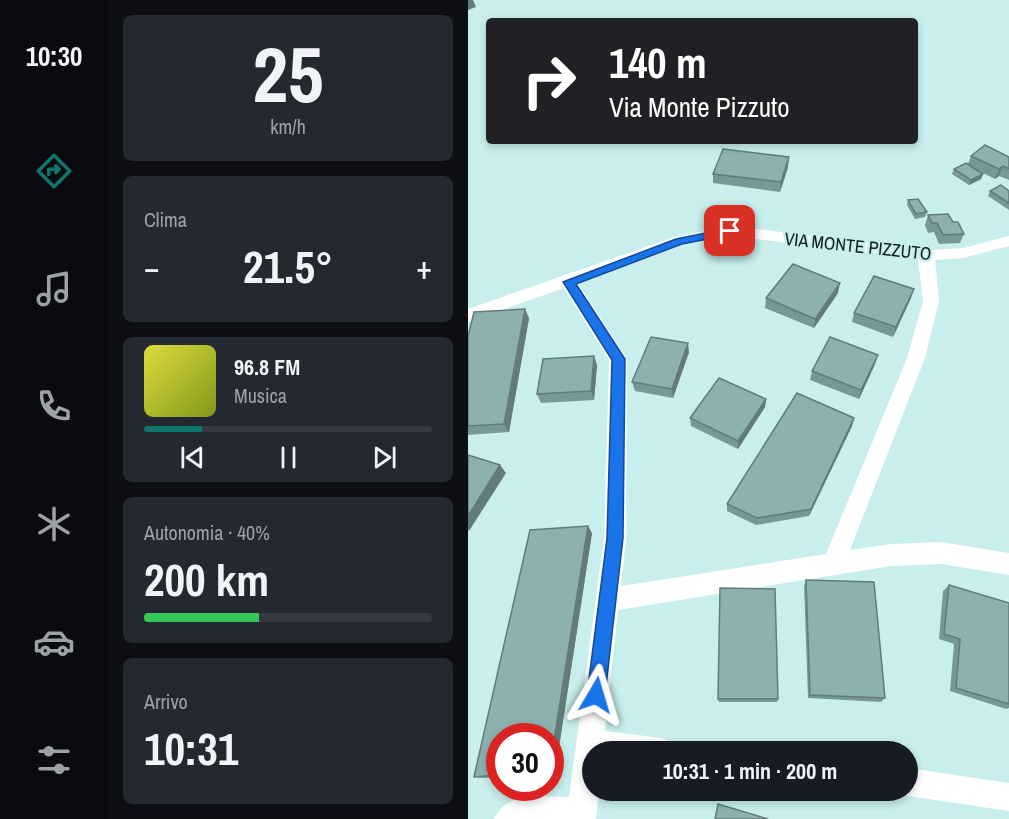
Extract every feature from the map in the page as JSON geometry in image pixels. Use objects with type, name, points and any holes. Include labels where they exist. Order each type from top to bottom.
[{"type":"street","name":"VIA MONTE PIZZUTO","points":[[468,316],[679,241],[730,231],[926,255],[956,254],[1009,241]]},
{"type":"street","points":[[832,564],[916,358],[931,301],[926,255]]},
{"type":"street","points":[[569,282],[618,359],[615,538],[590,741]]},
{"type":"street","points":[[608,600],[884,556],[941,553],[1009,564]]},
{"type":"street","points":[[918,783],[1009,797]]},
{"type":"street","points":[[508,819],[522,811],[581,816],[583,801]]},
{"type":"building","points":[[985,145],[1009,157],[1009,169],[1003,166],[999,169],[971,156]]},
{"type":"building","points":[[723,149],[789,157],[781,182],[713,174]]},
{"type":"building","points":[[966,163],[983,174],[971,180],[954,169]]},
{"type":"building","points":[[1001,185],[1009,191],[1009,203],[990,191]]},
{"type":"building","points":[[918,199],[927,212],[916,214],[908,200]]},
{"type":"building","points":[[948,214],[953,222],[958,222],[964,234],[943,235],[937,223],[932,223],[928,215]]},
{"type":"building","points":[[793,264],[840,283],[815,319],[766,298]]},
{"type":"building","points":[[874,276],[914,289],[896,327],[854,313]]},
{"type":"building","points":[[525,309],[504,424],[468,426],[468,336],[474,312]]},
{"type":"building","points":[[651,337],[688,343],[672,389],[632,382]]},
{"type":"building","points":[[830,337],[878,355],[861,390],[812,371]]},
{"type":"building","points":[[594,356],[591,391],[537,394],[543,359]]},
{"type":"building","points":[[719,378],[766,399],[738,441],[690,418]]},
{"type":"building","points":[[797,393],[854,418],[811,509],[757,518],[727,504]]},
{"type":"building","points":[[468,455],[500,465],[468,516]]},
{"type":"building","points":[[588,526],[557,723],[486,723],[530,530]]},
{"type":"building","points":[[806,580],[874,582],[885,698],[810,695]]},
{"type":"building","points":[[949,585],[1009,603],[1009,704],[956,688],[960,639],[944,634]]},
{"type":"building","points":[[720,588],[775,589],[778,699],[718,699]]},
{"type":"building","points":[[486,724],[486,776],[474,777]]},
{"type":"building","points":[[718,804],[768,819],[715,819]]},
{"type":"route","points":[[596,695],[615,538],[618,359],[569,282],[679,241],[730,231]]}]
